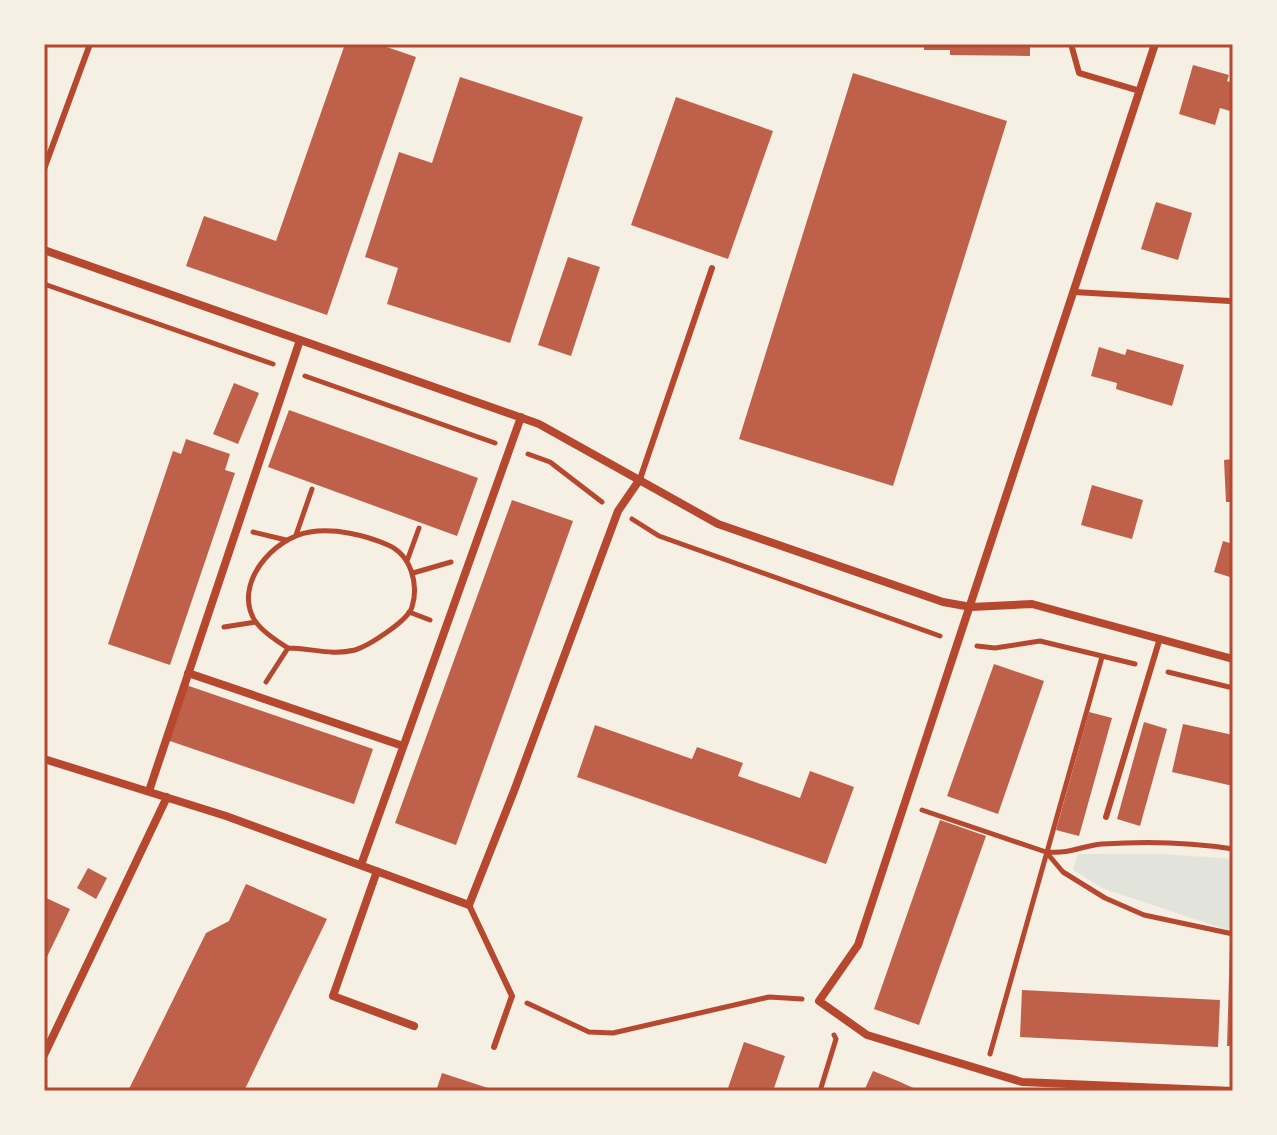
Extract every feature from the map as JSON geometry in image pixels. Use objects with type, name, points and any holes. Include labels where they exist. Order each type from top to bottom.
[{"type":"street","points":[[1155,44],[858,945],[819,1001],[867,1035],[1022,1082],[1233,1091]]},
{"type":"street","points":[[44,250],[539,424],[718,524],[943,602],[971,607],[1032,604],[1233,659]]},
{"type":"street","points":[[149,791],[300,340]]},
{"type":"street","points":[[361,865],[521,417]]},
{"type":"street","points":[[44,759],[167,797],[469,905],[618,511],[640,479]]},
{"type":"street","points":[[188,673],[403,746]]},
{"type":"street","points":[[44,1055],[167,797]]},
{"type":"street","points":[[377,871],[333,996],[414,1026]]},
{"type":"lane","points":[[44,169],[90,44]]},
{"type":"lane","points":[[1071,44],[1079,73],[1140,91]]},
{"type":"lane","points":[[640,479],[712,268]]},
{"type":"lane","points":[[1074,292],[1230,301]]},
{"type":"lane","points":[[1106,817],[1160,638]]},
{"type":"lane","points":[[469,905],[512,996],[494,1047]]},
{"type":"path","points":[[44,284],[550,462],[594,497],[618,511]]},
{"type":"path","points":[[295,536],[312,489]]},
{"type":"path","points":[[237,528],[288,541]]},
{"type":"path","points":[[407,562],[419,528]]},
{"type":"path","points":[[311,531],[333,531],[359,535],[391,546],[413,573],[412,607],[409,612],[373,642],[354,650],[331,653],[288,648],[256,622],[248,593],[252,581],[274,549],[295,536],[311,531]]},
{"type":"path","points":[[413,573],[471,556]]},
{"type":"path","points":[[203,630],[256,622]]},
{"type":"path","points":[[258,697],[288,648]]},
{"type":"path","points":[[985,1071],[1102,657]]},
{"type":"path","points":[[906,805],[1046,852],[1065,853],[1098,844],[1170,842],[1233,849]]},
{"type":"path","points":[[1046,852],[1063,872],[1105,898],[1144,915],[1233,934]]},
{"type":"path","points":[[512,996],[589,1032],[613,1033],[769,997],[819,1001],[836,1039],[820,1091]]},
{"type":"shaded area","points":[[1078,854],[1163,854],[1233,859],[1233,932],[1102,888],[1073,870]]},
{"type":"building","points":[[345,44],[378,44],[416,57],[327,315],[186,266],[204,216],[276,241]]},
{"type":"building","points":[[924,44],[1030,44],[1030,56],[950,55],[950,50],[924,50]]},
{"type":"building","points":[[1193,65],[1229,75],[1227,81],[1233,83],[1230,111],[1220,108],[1215,125],[1179,114]]},
{"type":"building","points":[[853,73],[1007,121],[893,486],[739,439]]},
{"type":"building","points":[[460,77],[583,117],[510,343],[387,304],[398,268],[365,257],[399,152],[432,163]]},
{"type":"building","points":[[676,97],[773,131],[728,259],[631,225]]},
{"type":"building","points":[[1156,202],[1192,213],[1178,260],[1141,249]]},
{"type":"building","points":[[568,257],[600,267],[571,356],[538,345]]},
{"type":"building","points":[[1099,347],[1125,355],[1127,349],[1184,365],[1172,406],[1116,389],[1117,383],[1091,376]]},
{"type":"building","points":[[234,383],[259,393],[238,444],[213,434]]},
{"type":"building","points":[[289,410],[478,478],[457,536],[268,467]]},
{"type":"building","points":[[186,439],[230,454],[225,470],[235,473],[170,665],[108,644],[173,451],[181,454]]},
{"type":"building","points":[[1233,459],[1233,502],[1226,502],[1224,460]]},
{"type":"building","points":[[1092,485],[1143,500],[1132,539],[1081,525]]},
{"type":"building","points":[[512,500],[573,521],[456,845],[395,823]]},
{"type":"building","points":[[1223,541],[1233,544],[1233,578],[1214,572]]},
{"type":"building","points":[[994,664],[1044,681],[998,814],[947,796]]},
{"type":"building","points":[[186,685],[373,749],[354,804],[167,740]]},
{"type":"building","points":[[1089,712],[1112,718],[1079,836],[1056,830]]},
{"type":"building","points":[[1144,722],[1167,729],[1140,826],[1117,819]]},
{"type":"building","points":[[1183,724],[1233,735],[1233,786],[1172,772]]},
{"type":"building","points":[[595,725],[692,759],[697,747],[743,763],[738,776],[800,798],[810,771],[854,787],[826,864],[577,777]]},
{"type":"building","points":[[940,820],[986,836],[919,1025],[874,1009]]},
{"type":"building","points":[[88,868],[107,878],[96,899],[77,888]]},
{"type":"building","points":[[246,884],[327,919],[244,1091],[128,1091],[206,933],[229,921]]},
{"type":"building","points":[[44,897],[70,909],[44,963]]},
{"type":"building","points":[[1230,943],[1233,943],[1233,1046],[1227,1046]]},
{"type":"building","points":[[1022,990],[1220,1000],[1218,1047],[1020,1037]]},
{"type":"building","points":[[744,1042],[785,1056],[773,1091],[727,1091]]},
{"type":"building","points":[[873,1071],[898,1081],[920,1091],[864,1091]]},
{"type":"building","points":[[442,1073],[488,1088],[487,1091],[436,1091]]}]
